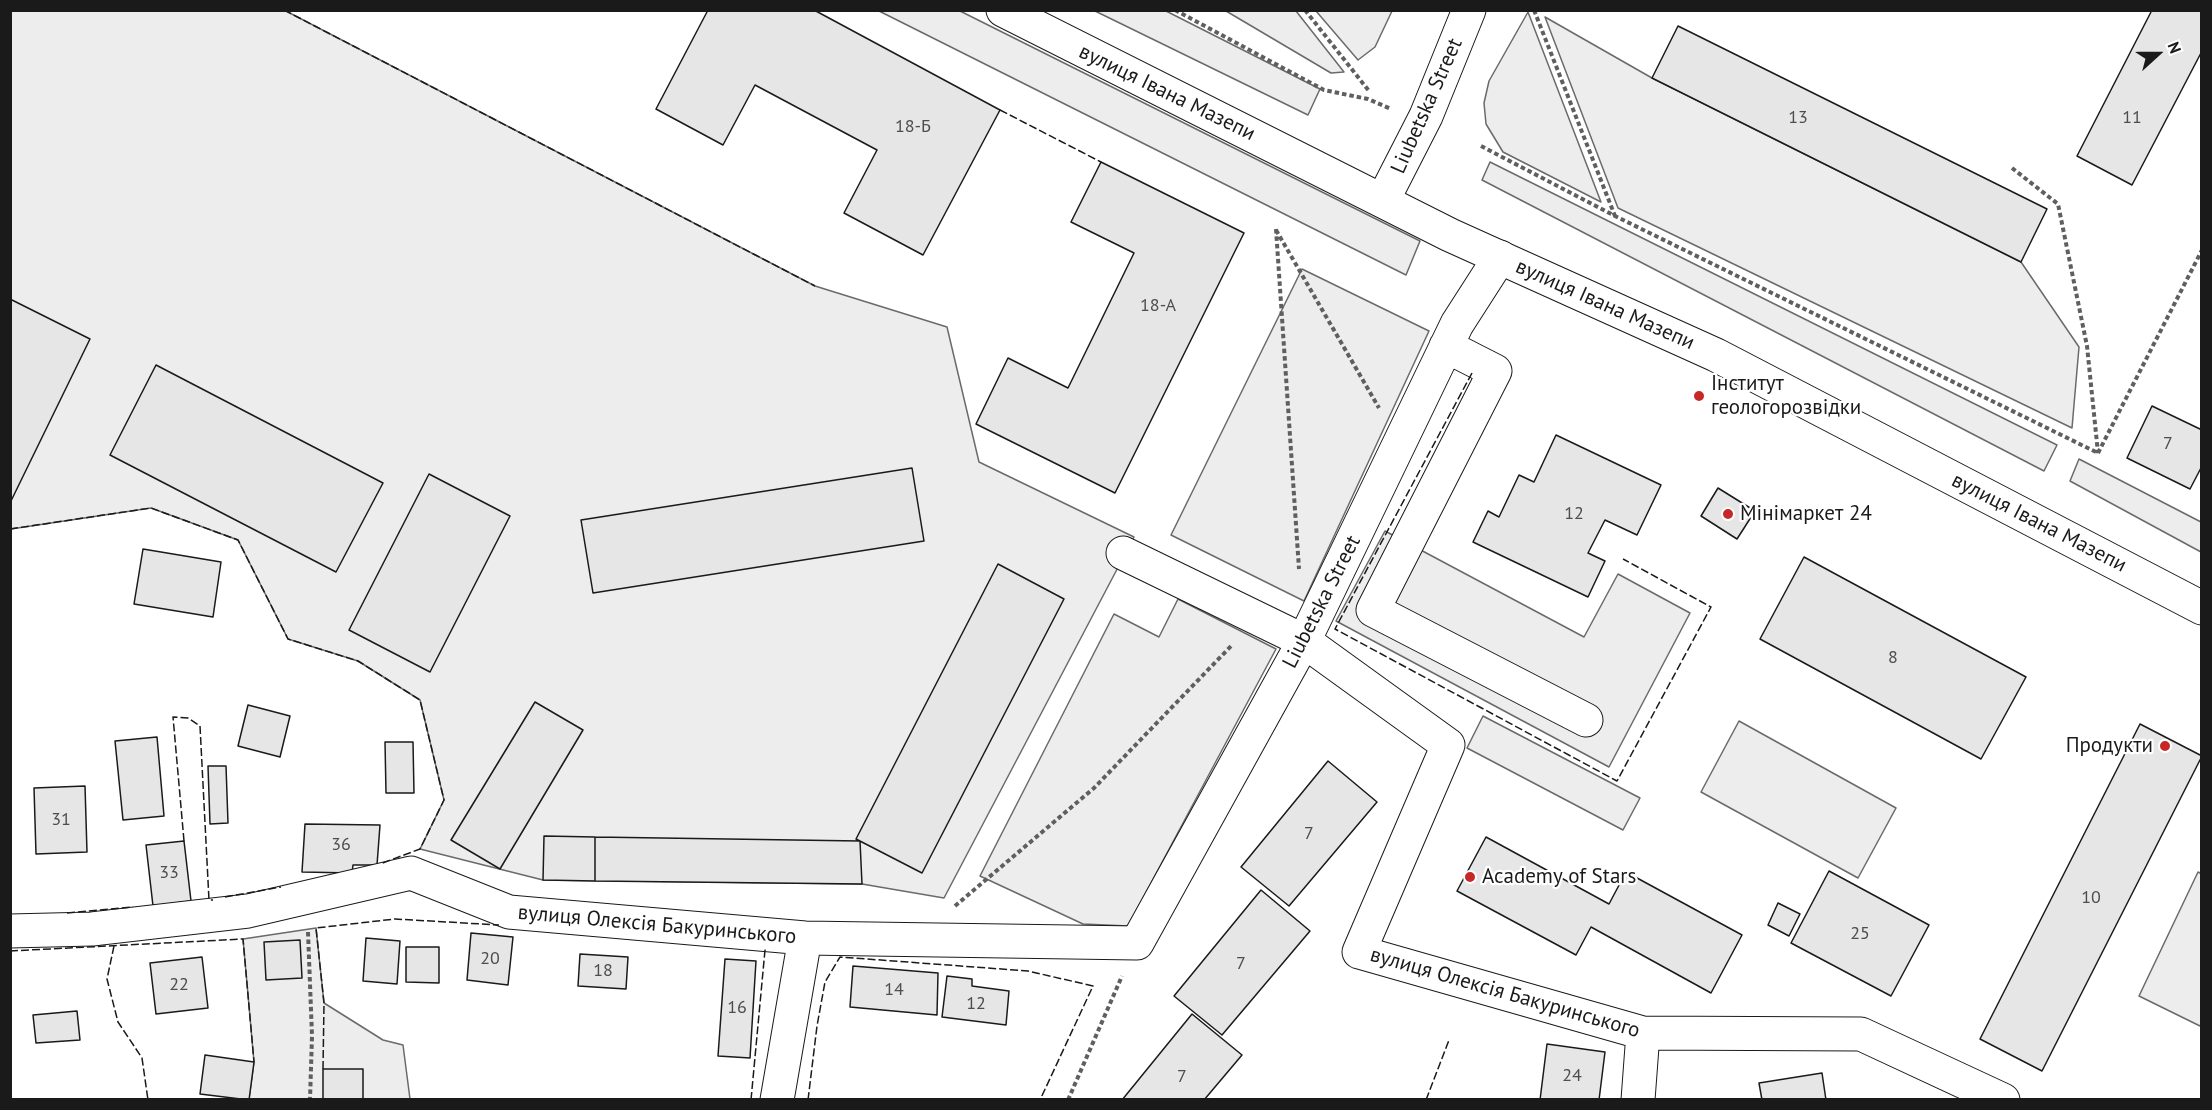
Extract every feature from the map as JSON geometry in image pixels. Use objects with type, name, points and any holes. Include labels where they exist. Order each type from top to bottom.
[{"type":"street","name":"вулиця Івана Мазепи","points":[[1003,10],[1450,235],[1716,356],[2202,608]]},
{"type":"street","name":"Liubetska Street","points":[[1383,200],[1422,123],[1469,10]]},
{"type":"street","name":"Liubetska Street","points":[[1137,943],[1304,641],[1456,324],[1500,257]]},
{"type":"street","points":[[1446,346],[1495,371],[1373,610],[1586,720]]},
{"type":"street","points":[[1123,553],[1304,641]]},
{"type":"street","name":"вулиця Олексія Бакуринського","points":[[1304,641],[1448,745],[1359,952],[1643,1033],[1861,1034],[2003,1100]]},
{"type":"street","name":"вулиця Олексія Бакуринського","points":[[10,931],[92,928],[248,911],[411,873],[509,912],[805,938],[1137,943]]},
{"type":"street","points":[[777,1100],[805,938]]},
{"type":"street","points":[[1638,1100],[1643,1033]]},
{"type":"path","points":[[1175,10],[1324,90],[1368,99],[1422,123]]},
{"type":"path","points":[[1305,10],[1369,91]]},
{"type":"path","points":[[1534,10],[1615,216]]},
{"type":"path","points":[[1481,146],[1615,216],[2098,453]]},
{"type":"path","points":[[2012,168],[2058,204],[2087,346],[2098,453]]},
{"type":"path","points":[[1299,571],[1276,229],[1399,443]]},
{"type":"path","points":[[2098,453],[2202,250]]},
{"type":"path","points":[[916,939],[1094,788],[1234,642],[1272,626]]},
{"type":"path","points":[[301,899],[308,931],[311,986],[310,1100]]},
{"type":"path","points":[[1068,1100],[1137,943]]},
{"type":"shaded area","points":[[284,10],[815,286],[947,327],[979,462],[1134,537],[944,898],[862,884],[543,880],[420,849],[444,800],[420,700],[358,661],[288,639],[238,540],[151,508],[11,529],[11,11]]},
{"type":"shaded area","points":[[879,11],[960,11],[1420,241],[1406,275]]},
{"type":"shaded area","points":[[1095,11],[1166,11],[1320,89],[1308,115]]},
{"type":"shaded area","points":[[1226,11],[1296,11],[1344,72],[1331,73]]},
{"type":"shaded area","points":[[1316,11],[1392,11],[1375,47],[1358,60]]},
{"type":"shaded area","points":[[1528,12],[1601,202],[1503,152],[1486,124],[1484,103],[1489,81]]},
{"type":"shaded area","points":[[1545,17],[1652,78],[2021,262],[2079,347],[2072,428],[1618,208]]},
{"type":"shaded area","points":[[1490,162],[2057,445],[2044,471],[1482,180]]},
{"type":"shaded area","points":[[1302,269],[1429,331],[1304,601],[1171,535]]},
{"type":"shaded area","points":[[2079,459],[2201,522],[2201,552],[2070,481]]},
{"type":"shaded area","points":[[1385,531],[1584,637],[1618,574],[1690,613],[1609,767],[1336,621]]},
{"type":"shaded area","points":[[1178,599],[1276,649],[1128,926],[1083,924],[980,876],[1114,614],[1159,637]]},
{"type":"shaded area","points":[[1483,716],[1640,798],[1623,830],[1467,748]]},
{"type":"shaded area","points":[[1739,721],[1896,808],[1858,878],[1701,792]]},
{"type":"shaded area","points":[[2198,872],[2202,874],[2202,1023],[2200,1026],[2139,996]]},
{"type":"shaded area","points":[[316,928],[324,1003],[383,1040],[403,1045],[410,1099],[249,1099],[254,1062],[243,939]]},
{"type":"building","points":[[708,10],[814,10],[1000,110],[923,255],[844,213],[877,150],[755,85],[723,145],[656,109]]},
{"type":"building","points":[[2152,10],[2202,10],[2202,51],[2132,185],[2077,156]]},
{"type":"building","points":[[1678,26],[2047,209],[2021,262],[1652,78]]},
{"type":"building","points":[[1101,162],[1244,233],[1115,493],[976,424],[1008,358],[1068,388],[1134,253],[1071,222]]},
{"type":"building","points":[[10,299],[90,339],[10,503]]},
{"type":"building","points":[[156,365],[383,483],[336,572],[110,455]]},
{"type":"building","points":[[2152,406],[2202,430],[2202,466],[2190,489],[2127,458]]},
{"type":"building","points":[[1556,435],[1661,485],[1637,535],[1605,520],[1588,553],[1605,561],[1588,597],[1473,542],[1488,511],[1499,517],[1519,475],[1534,482]]},
{"type":"building","points":[[912,468],[924,541],[593,593],[581,520]]},
{"type":"building","points":[[429,474],[510,516],[430,672],[349,630]]},
{"type":"building","name":"Мінімаркет 24","points":[[1718,488],[1755,511],[1737,539],[1701,516]]},
{"type":"building","points":[[143,549],[221,562],[213,617],[134,604]]},
{"type":"building","points":[[1804,557],[2026,677],[1981,759],[1760,639]]},
{"type":"building","points":[[998,564],[1064,599],[922,873],[856,839]]},
{"type":"building","points":[[535,702],[583,730],[500,869],[451,840]]},
{"type":"building","points":[[248,705],[290,716],[280,757],[238,746]]},
{"type":"building","points":[[2140,724],[2202,756],[2042,1071],[1980,1039]]},
{"type":"building","points":[[157,737],[164,816],[123,820],[115,741]]},
{"type":"building","points":[[385,742],[413,742],[414,793],[386,793]]},
{"type":"building","points":[[1328,761],[1377,802],[1289,906],[1241,867]]},
{"type":"building","points":[[208,766],[226,766],[228,823],[210,824]]},
{"type":"building","points":[[85,786],[87,852],[36,854],[34,788]]},
{"type":"building","points":[[305,824],[380,825],[377,865],[353,865],[352,873],[302,872]]},
{"type":"building","points":[[544,836],[595,837],[595,881],[543,880]]},
{"type":"building","points":[[595,837],[860,841],[862,884],[595,881]]},
{"type":"building","points":[[1486,837],[1609,904],[1626,872],[1742,935],[1711,993],[1591,927],[1576,955],[1457,891]]},
{"type":"building","points":[[184,841],[191,901],[153,906],[146,845]]},
{"type":"building","points":[[1829,871],[1929,925],[1891,996],[1791,943]]},
{"type":"building","points":[[1261,890],[1310,931],[1222,1035],[1174,996]]},
{"type":"building","points":[[1778,903],[1800,914],[1789,936],[1768,925]]},
{"type":"building","points":[[471,933],[513,937],[508,985],[467,980]]},
{"type":"building","points":[[366,938],[400,941],[397,984],[363,981]]},
{"type":"building","points":[[300,940],[302,978],[266,980],[264,942]]},
{"type":"building","points":[[406,947],[439,947],[439,983],[406,982]]},
{"type":"building","points":[[580,954],[628,957],[626,989],[578,986]]},
{"type":"building","points":[[202,957],[208,1008],[156,1014],[150,963]]},
{"type":"building","points":[[725,959],[756,961],[750,1058],[718,1056]]},
{"type":"building","points":[[853,966],[938,973],[937,1015],[850,1007]]},
{"type":"building","points":[[947,976],[972,979],[972,986],[1009,991],[1006,1025],[942,1017]]},
{"type":"building","points":[[77,1011],[80,1040],[36,1043],[33,1015]]},
{"type":"building","points":[[1192,1014],[1242,1055],[1204,1100],[1122,1100]]},
{"type":"building","points":[[1547,1044],[1605,1052],[1599,1100],[1540,1100]]},
{"type":"building","points":[[205,1055],[254,1062],[249,1100],[200,1094]]},
{"type":"building","points":[[323,1069],[363,1069],[363,1100],[323,1100]]},
{"type":"building","points":[[1822,1073],[1826,1100],[1762,1100],[1759,1083]]},
{"type":"fence","points":[[284,10],[815,286]]},
{"type":"fence","points":[[1000,110],[1101,162]]},
{"type":"fence","points":[[1472,373],[1335,629],[1617,781],[1711,607],[1623,559]]},
{"type":"fence","points":[[10,529],[151,508],[238,540],[288,639],[358,661],[420,700],[444,800],[420,849],[380,864]]},
{"type":"fence","points":[[184,841],[173,717],[188,718],[200,726],[209,900],[213,900]]},
{"type":"fence","points":[[225,897],[281,887]]},
{"type":"fence","points":[[67,913],[133,907]]},
{"type":"fence","points":[[323,1069],[324,1003],[316,928],[395,919],[499,925]]},
{"type":"fence","points":[[10,951],[243,939],[254,1062]]},
{"type":"fence","points":[[114,946],[107,979],[118,1022],[142,1058],[148,1100]]},
{"type":"fence","points":[[751,1100],[765,950],[762,950]]},
{"type":"fence","points":[[808,1100],[825,982],[840,957],[1028,971],[1093,986],[1040,1100]]},
{"type":"fence","points":[[1426,1100],[1449,1040]]},
{"type":"place","name":"Інститут геологорозвідки","points":[[1699,396]]},
{"type":"place","name":"Мінімаркет 24","points":[[1728,514]]},
{"type":"place","name":"Продукти","points":[[2165,746]]},
{"type":"place","name":"Academy of Stars","points":[[1470,877]]}]
